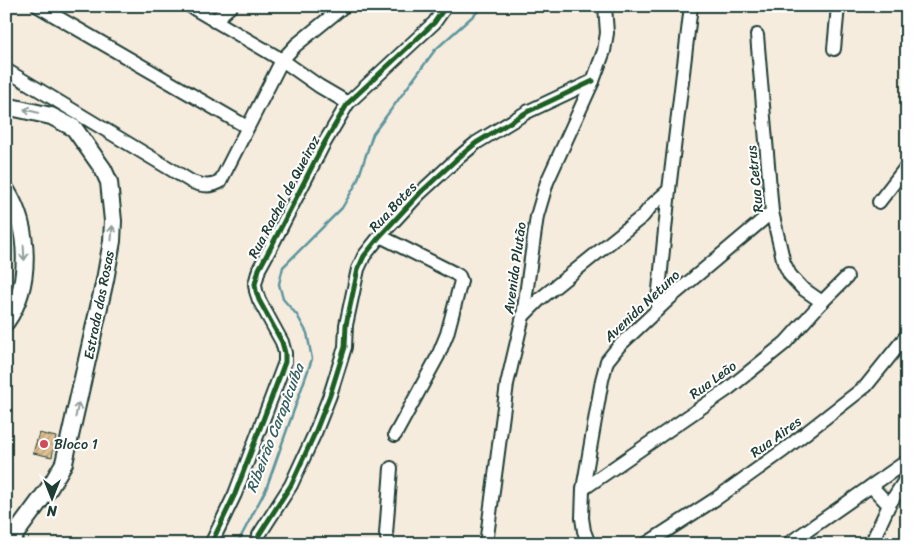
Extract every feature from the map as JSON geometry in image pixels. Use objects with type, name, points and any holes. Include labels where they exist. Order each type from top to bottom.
[{"type":"main road","name":"Estrada das Rosas","points":[[6,106],[51,116],[74,128],[103,169],[109,182],[113,221],[112,241],[105,280],[64,463],[50,487],[8,544]]},
{"type":"main road","points":[[6,190],[12,215],[24,248],[22,286],[16,305],[6,322]]},
{"type":"street","points":[[38,6],[247,127]]},
{"type":"street","points":[[190,6],[282,60],[319,86],[348,103]]},
{"type":"street","points":[[214,21],[232,6]]},
{"type":"street","points":[[6,70],[192,182],[202,186],[212,186],[220,182],[282,60],[296,45],[344,6]]},
{"type":"street","name":"Rua Rachel de Queiroz","points":[[211,544],[235,494],[285,362],[282,342],[256,292],[255,284],[258,269],[322,146],[348,103],[434,23],[446,6]]},
{"type":"street","name":"Avenida Plutão","points":[[486,544],[508,384],[523,316],[540,202],[547,182],[593,82],[604,51],[607,33],[606,6]]},
{"type":"street","points":[[657,310],[691,6]]},
{"type":"street","points":[[834,49],[838,6]]},
{"type":"street","name":"Rua Cetrus","points":[[757,35],[772,212],[784,263],[790,275],[802,288],[822,302]]},
{"type":"street","name":"Rua Botes","points":[[259,535],[292,485],[330,395],[345,347],[346,325],[358,269],[364,256],[420,193],[476,143],[527,112],[593,82]]},
{"type":"street","points":[[555,100],[572,102],[580,110]]},
{"type":"street","points":[[879,202],[907,166]]},
{"type":"street","points":[[523,316],[546,294],[643,216],[669,190]]},
{"type":"street","name":"Avenida Netuno","points":[[589,544],[584,532],[582,518],[583,489],[607,361],[619,346],[670,298],[772,212]]},
{"type":"street","points":[[643,216],[653,214],[666,217]]},
{"type":"street","points":[[380,236],[454,273],[459,276],[461,281],[444,341],[395,435]]},
{"type":"street","name":"Rua Leão","points":[[583,489],[728,390],[785,344],[847,277]]},
{"type":"street","points":[[661,279],[670,298]]},
{"type":"street","points":[[527,290],[546,294]]},
{"type":"street","name":"Rua Aires","points":[[646,544],[717,498],[784,450],[866,386],[907,335]]},
{"type":"street","points":[[788,544],[907,462]]},
{"type":"street","points":[[376,544],[388,539],[391,468]]},
{"type":"street","points":[[871,544],[889,505],[907,477]]},
{"type":"street","points":[[871,486],[889,505]]},
{"type":"building","name":"Bloco 1","points":[[39,433],[56,437],[52,457],[33,453]]},
{"type":"waterway","name":"Ribeirão Carapicuíba","points":[[237,544],[266,489],[312,359],[307,333],[297,315],[283,299],[279,284],[283,267],[342,208],[357,182],[373,134],[435,50],[484,6]]},
{"type":"cycle path","points":[[211,544],[235,494],[285,362],[282,342],[256,291],[255,284],[259,269],[322,147],[348,103],[434,23],[446,6]]},
{"type":"cycle path","points":[[259,535],[291,485],[330,395],[345,347],[346,325],[358,269],[364,256],[420,193],[476,143],[527,112],[593,81]]},
{"type":"place","name":"Bloco 1","points":[[44,444]]}]
